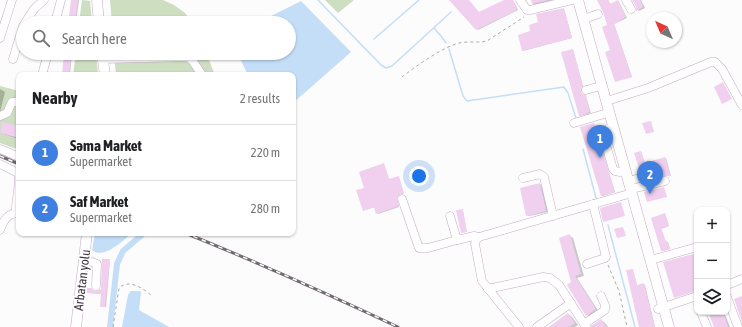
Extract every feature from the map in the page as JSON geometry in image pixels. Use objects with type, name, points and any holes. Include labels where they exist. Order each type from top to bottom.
[{"type":"main road","points":[[97,0],[98,16]]},
{"type":"main road","points":[[572,0],[620,172],[630,190],[651,260],[664,327]]},
{"type":"main road","points":[[578,0],[607,100],[661,308],[669,327]]},
{"type":"main road","points":[[103,60],[105,72]]},
{"type":"main road","name":"Arbatan yolu","points":[[76,327],[87,236]]},
{"type":"street","points":[[0,38],[12,0]]},
{"type":"street","points":[[29,16],[44,0]]},
{"type":"street","points":[[57,16],[61,0]]},
{"type":"street","points":[[520,0],[527,10],[572,0]]},
{"type":"street","points":[[626,0],[631,9]]},
{"type":"street","points":[[584,19],[598,14]]},
{"type":"street","points":[[13,59],[16,49]]},
{"type":"street","points":[[43,72],[46,60]]},
{"type":"street","points":[[192,60],[200,72]]},
{"type":"street","points":[[607,100],[648,88],[711,62],[715,62],[722,69],[742,105]]},
{"type":"street","points":[[586,90],[597,87]]},
{"type":"street","points":[[0,116],[6,113],[12,102],[16,102]]},
{"type":"street","points":[[574,123],[604,114]]},
{"type":"street","points":[[0,149],[16,156]]},
{"type":"street","points":[[0,164],[16,172]]},
{"type":"street","points":[[523,178],[540,174],[544,177],[553,216]]},
{"type":"street","points":[[630,190],[643,177]]},
{"type":"street","points":[[402,199],[420,248],[428,248],[474,236],[479,237],[593,204],[630,190],[665,181]]},
{"type":"street","points":[[16,199],[16,210]]},
{"type":"street","points":[[587,264],[605,258],[593,204]]},
{"type":"street","points":[[0,230],[3,223],[11,214],[16,214]]},
{"type":"street","points":[[450,216],[457,240]]},
{"type":"street","points":[[479,237],[475,244],[482,281],[519,327]]},
{"type":"street","points":[[651,260],[694,248]]},
{"type":"street","points":[[84,259],[97,264],[96,286]]},
{"type":"street","points":[[488,289],[543,277],[550,278],[559,285],[585,325],[606,308],[602,296]]},
{"type":"street","points":[[730,284],[742,279]]},
{"type":"street","points":[[661,308],[694,300]]},
{"type":"street","points":[[537,327],[571,303]]},
{"type":"street","points":[[730,305],[738,327]]},
{"type":"street","points":[[702,315],[707,327]]},
{"type":"path","points":[[402,77],[420,63],[452,45],[465,42],[483,42],[492,39],[523,17],[530,10]]},
{"type":"path","points":[[605,258],[619,291],[626,327]]},
{"type":"path","points":[[113,327],[120,288],[123,285],[136,285],[144,289],[152,296]]},
{"type":"green space","points":[[82,0],[90,1],[91,16],[80,16]]},
{"type":"green space","points":[[110,0],[163,0],[174,5],[187,16],[111,16]]},
{"type":"green space","points":[[325,0],[354,0],[338,13]]},
{"type":"green space","points":[[75,60],[97,60],[98,72],[73,72]]},
{"type":"green space","points":[[115,60],[209,60],[214,72],[116,72]]},
{"type":"green space","points":[[0,86],[16,90],[16,149],[0,143]]},
{"type":"water","points":[[301,1],[351,52],[296,100],[296,72],[246,72],[240,60],[296,60],[296,16],[271,16]]},
{"type":"water","points":[[94,236],[129,236],[113,248],[102,253],[92,250]]},
{"type":"water","points":[[131,291],[141,292],[139,310],[169,327],[122,327],[128,295]]},
{"type":"building","points":[[71,0],[78,0],[76,16],[69,16]]},
{"type":"building","points":[[449,0],[469,0],[479,12],[504,0],[513,0],[517,10],[476,30]]},
{"type":"building","points":[[531,0],[548,0],[532,4]]},
{"type":"building","points":[[597,0],[608,0],[610,4],[618,0],[626,17],[614,24],[632,77],[615,82],[605,52],[610,50],[602,27],[607,25]]},
{"type":"building","points":[[632,0],[640,0],[643,7],[636,11],[636,7]]},
{"type":"building","points":[[564,8],[572,38],[522,51],[518,35],[530,31],[529,25],[538,22],[536,14]]},
{"type":"building","points":[[573,49],[583,86],[581,91],[582,94],[586,95],[590,112],[579,116],[561,52]]},
{"type":"building","points":[[63,60],[71,60],[69,72],[62,72]]},
{"type":"building","points":[[723,82],[732,99],[722,104],[714,87]]},
{"type":"building","points":[[651,121],[654,132],[646,134],[642,123]]},
{"type":"building","points":[[2,122],[16,125],[16,137],[0,133]]},
{"type":"building","points":[[594,123],[615,192],[601,196],[580,127]]},
{"type":"building","points":[[641,151],[645,163],[665,157],[671,176],[648,179],[648,175],[644,169],[640,171],[634,153]]},
{"type":"building","points":[[384,163],[389,179],[399,176],[404,194],[400,194],[397,198],[399,206],[376,214],[374,207],[363,211],[356,190],[364,188],[359,172]]},
{"type":"building","points":[[540,183],[546,211],[526,216],[520,188]]},
{"type":"building","points":[[664,187],[667,197],[647,202],[644,192]]},
{"type":"building","points":[[621,202],[625,216],[603,222],[600,208]]},
{"type":"building","points":[[463,209],[467,232],[461,233],[456,210]]},
{"type":"building","points":[[665,213],[669,226],[661,228],[670,249],[661,251],[651,218]]},
{"type":"building","points":[[623,227],[626,236],[617,238],[614,229]]},
{"type":"building","points":[[570,234],[581,274],[575,276],[596,309],[586,316],[567,285],[571,282],[559,238]]},
{"type":"building","points":[[694,254],[694,292],[674,298],[663,262]]},
{"type":"building","points":[[102,259],[110,259],[105,307],[100,307],[101,294],[87,293],[87,288],[91,288],[95,291],[101,289]]},
{"type":"building","points":[[633,269],[637,285],[644,283],[655,327],[639,327],[626,270]]},
{"type":"building","points":[[742,296],[742,322],[734,299]]},
{"type":"building","points":[[568,313],[575,323],[569,327],[549,327]]},
{"type":"building","points":[[709,315],[724,315],[728,327],[714,327]]},
{"type":"building","points":[[601,319],[606,327],[591,327],[591,326]]},
{"type":"waterway","points":[[318,0],[381,65],[386,68],[392,66],[451,12]]},
{"type":"waterway","points":[[374,39],[419,0]]},
{"type":"waterway","points":[[434,28],[446,43]]},
{"type":"waterway","points":[[449,49],[463,96],[467,101],[564,87],[568,93],[576,118]]},
{"type":"waterway","points":[[583,149],[596,198]]},
{"type":"waterway","points":[[608,225],[635,327]]},
{"type":"waterway","points":[[110,327],[117,264],[123,251],[140,236]]},
{"type":"railway","points":[[0,156],[16,163]]},
{"type":"railway","points":[[192,236],[292,278],[398,327]]},
{"type":"place","name":"Səma Market","points":[[600,158]]},
{"type":"place","name":"Saf Market","points":[[650,194]]}]
